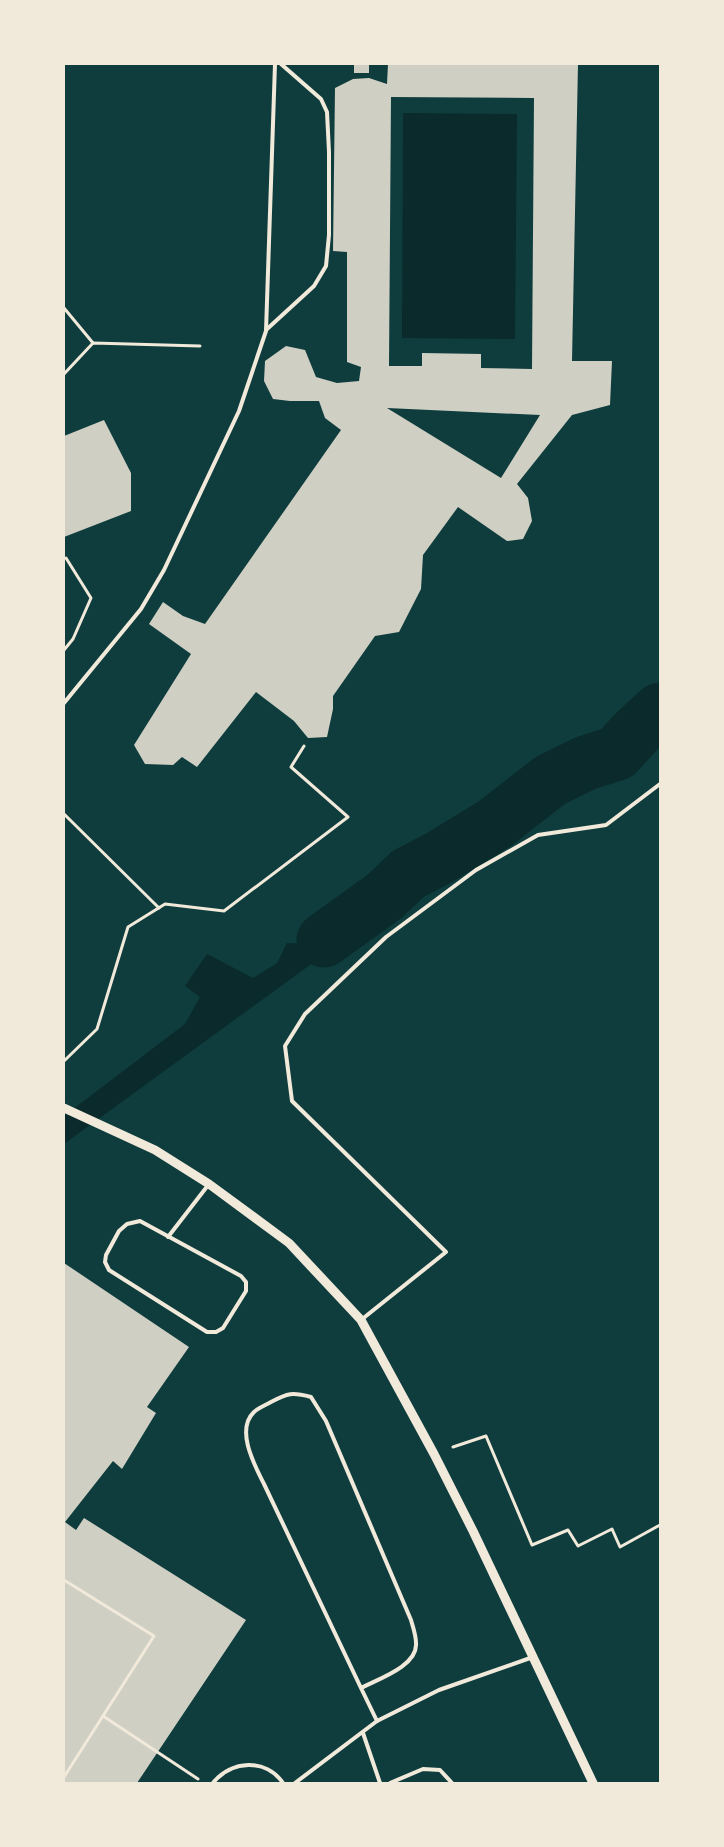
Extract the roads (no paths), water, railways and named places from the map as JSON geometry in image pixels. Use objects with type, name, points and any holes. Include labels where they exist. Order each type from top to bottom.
[{"type":"street","points":[[64,1108],[155,1150],[209,1184],[289,1243],[361,1320],[434,1454],[473,1531],[593,1783]]},
{"type":"lane","points":[[64,703],[141,608],[164,570],[239,411],[266,331],[275,64]]},
{"type":"lane","points":[[266,331],[314,286],[326,266],[329,235],[327,112],[321,99],[281,64]]},
{"type":"lane","points":[[361,1320],[446,1252],[292,1101],[285,1046],[305,1014],[386,938],[476,870],[538,835],[606,826],[660,784]]},
{"type":"lane","points":[[168,1236],[209,1184]]},
{"type":"lane","points":[[140,1221],[168,1236],[241,1276],[246,1282],[246,1291],[223,1328],[216,1332],[207,1332],[109,1270],[105,1262],[106,1255],[119,1231],[127,1224],[140,1221]]},
{"type":"lane","points":[[361,1688],[408,1663],[414,1656],[417,1644],[411,1620],[326,1420],[311,1397],[294,1392],[276,1399],[253,1412],[246,1428],[248,1451],[361,1688],[377,1721]]},
{"type":"lane","points":[[295,1783],[377,1721],[438,1690],[533,1657]]},
{"type":"lane","points":[[363,1733],[380,1783]]},
{"type":"lane","points":[[213,1783],[218,1776],[229,1769],[242,1765],[256,1765],[269,1769],[283,1783]]},
{"type":"lane","points":[[390,1783],[423,1769],[440,1770],[452,1783]]},
{"type":"water","points":[[403,113],[517,114],[515,339],[402,338]]},
{"type":"water","points":[[375,889],[395,903],[64,1144],[64,1116],[185,1024],[200,997],[185,986],[207,954],[253,978],[277,963],[287,943],[315,944]]},
{"type":"waterway","points":[[324,940],[385,896],[408,874],[493,825],[551,780],[586,763],[617,753],[660,710]]}]
